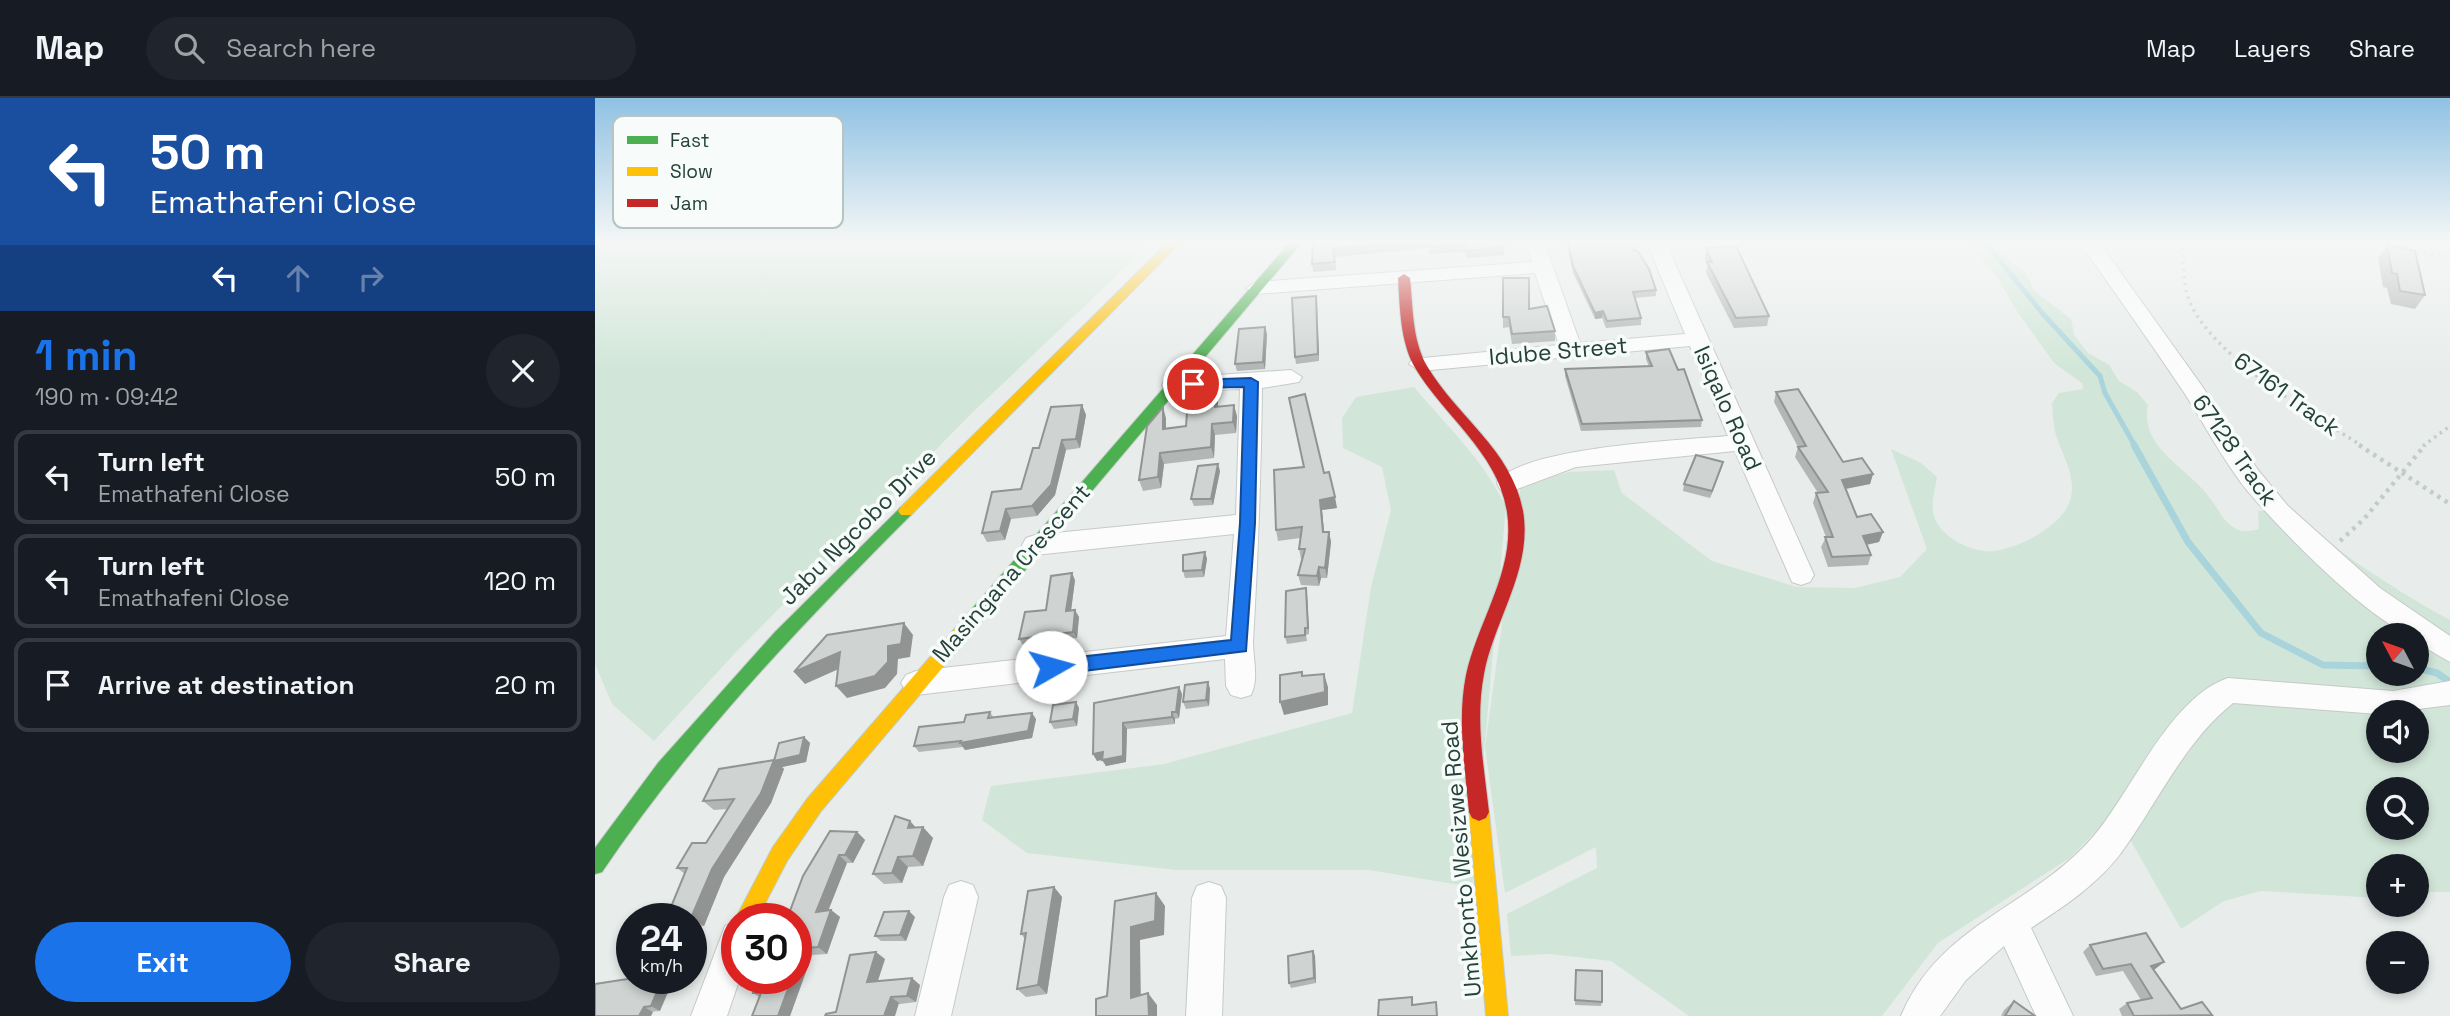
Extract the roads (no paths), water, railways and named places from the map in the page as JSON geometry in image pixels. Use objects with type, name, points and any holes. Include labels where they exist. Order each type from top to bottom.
[{"type":"street","name":"Jabu Ngcobo Drive","points":[[595,865],[617,829],[697,726],[773,644],[1133,284]]},
{"type":"street","name":"Masingana Crescent","points":[[754,903],[780,854],[814,805],[1260,284]]},
{"type":"street","points":[[1256,288],[1318,284]]},
{"type":"street","name":"Umkhonto Wesizwe Road","points":[[1405,284],[1409,328],[1420,364],[1493,455],[1509,483],[1517,530],[1516,556],[1481,649],[1470,715],[1497,1016]]},
{"type":"street","points":[[1548,284],[1572,350]]},
{"type":"street","name":"Isiqalo Road","points":[[1673,284],[1745,442],[1801,575]]},
{"type":"street","name":"67128 Track","points":[[2119,284],[2195,391],[2249,476],[2279,512],[2323,556],[2370,595],[2450,651]]},
{"type":"street","name":"Idube Street","points":[[1420,364],[1697,339]]},
{"type":"street","points":[[1173,385],[1251,382],[1291,377]]},
{"type":"street","points":[[1241,686],[1240,646],[1248,523],[1251,382]]},
{"type":"street","points":[[1509,483],[1546,467],[1576,459],[1745,442]]},
{"type":"street","points":[[1035,545],[1248,523]]},
{"type":"street","points":[[916,683],[1240,646]]},
{"type":"street","points":[[1919,1016],[1931,996],[1968,953],[2085,869],[2115,835],[2188,726],[2208,703],[2228,690],[2393,703],[2450,693]]},
{"type":"street","points":[[933,1016],[961,897]]},
{"type":"street","points":[[1204,1016],[1209,898]]},
{"type":"street","points":[[2010,922],[2055,1016]]},
{"type":"street","points":[[709,1016],[721,983]]},
{"type":"waterway","points":[[2019,284],[2100,376],[2105,393],[2135,446]]},
{"type":"waterway","points":[[2134,445],[2188,542],[2261,633],[2323,665],[2366,666]]},
{"type":"waterway","points":[[2429,671],[2450,682]]}]
